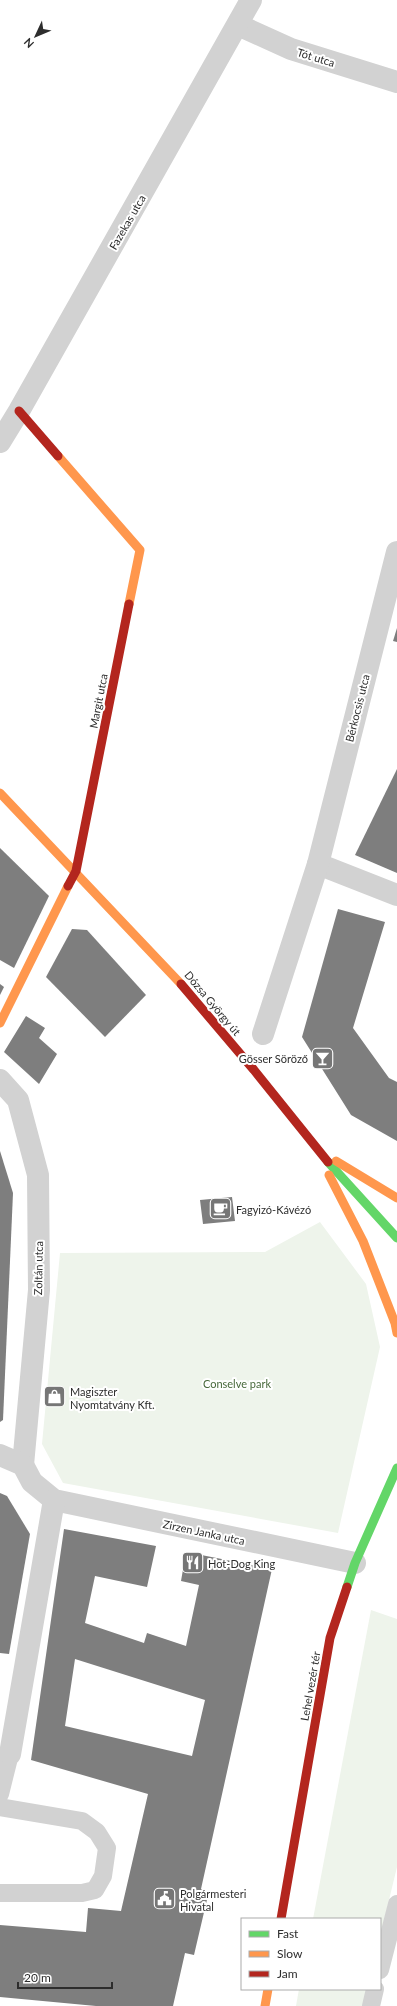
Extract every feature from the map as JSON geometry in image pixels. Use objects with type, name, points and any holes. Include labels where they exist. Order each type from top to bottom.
[{"type":"street","name":"Fazekas utca","points":[[0,442],[19,411],[251,0]]},
{"type":"street","name":"Tót utca","points":[[238,25],[291,49],[397,82]]},
{"type":"street","name":"Margit utca","points":[[0,1023],[76,870],[140,550],[19,411]]},
{"type":"street","name":"Bérkocsis utca","points":[[263,1034],[318,864],[397,552]]},
{"type":"street","name":"Dózsa György út","points":[[0,793],[76,870],[188,991],[254,1070],[316,1149],[397,1238]]},
{"type":"street","points":[[318,864],[397,894]]},
{"type":"street","name":"Zoltán utca","points":[[0,1080],[18,1100],[38,1176],[39,1290],[23,1465]]},
{"type":"street","points":[[316,1149],[397,1198]]},
{"type":"street","points":[[316,1149],[363,1241],[396,1322],[397,1334]]},
{"type":"street","points":[[0,1455],[23,1465]]},
{"type":"street","name":"Zirzen Janka utca","points":[[23,1465],[32,1482],[54,1500],[355,1564]]},
{"type":"street","name":"Lehel vezér tér","points":[[281,1918],[330,1638],[355,1564],[396,1467]]},
{"type":"street","points":[[10,1754],[54,1500]]},
{"type":"street","points":[[265,2006],[268,1990]]},
{"type":"lane","points":[[0,1794],[10,1754]]},
{"type":"lane","points":[[0,1807],[82,1821],[97,1832],[107,1848],[104,1876],[95,1890],[82,1893],[0,1893]]},
{"type":"lane","points":[[381,1966],[397,1904]]},
{"type":"lane","points":[[371,2006],[375,1990]]},
{"type":"green space","name":"Conselve park","points":[[320,1222],[366,1284],[380,1347],[338,1533],[63,1483],[42,1444],[60,1253],[265,1252]]},
{"type":"green space","points":[[371,1610],[397,1619],[397,1867],[381,1933],[381,1918],[313,1918]]},
{"type":"green space","points":[[299,1990],[367,1990],[363,2006],[296,2006]]},
{"type":"building","points":[[397,628],[397,642],[393,641]]},
{"type":"building","points":[[397,769],[397,873],[355,855]]},
{"type":"building","points":[[0,848],[49,896],[14,968],[0,960]]},
{"type":"building","points":[[338,909],[385,922],[353,1028],[389,1078],[397,1082],[397,1141],[351,1115],[302,1037]]},
{"type":"building","points":[[72,929],[87,930],[146,995],[105,1037],[46,977]]},
{"type":"building","points":[[0,984],[4,987],[0,995]]},
{"type":"building","points":[[26,1016],[45,1028],[39,1038],[57,1054],[39,1084],[4,1052]]},
{"type":"building","points":[[0,1151],[13,1193],[3,1420],[0,1422]]},
{"type":"building","points":[[232,1197],[235,1221],[203,1224],[200,1200]]},
{"type":"building","points":[[0,1493],[7,1496],[30,1534],[9,1654],[0,1653]]},
{"type":"building","points":[[64,1529],[156,1546],[147,1587],[95,1576],[85,1623],[144,1643],[147,1633],[186,1646],[199,1585],[181,1581],[186,1552],[272,1569],[201,1889],[209,1891],[194,1955],[185,1953],[173,2006],[96,2006],[0,1997],[0,1925],[86,1932],[88,1908],[121,1911],[148,1794],[31,1760]],"holes":[[[75,1659],[205,1700],[192,1756],[65,1726]]]},
{"type":"traffic: fast","points":[[328,1162],[397,1238]]},
{"type":"traffic: fast","points":[[347,1587],[355,1563],[397,1468]]},
{"type":"traffic: slow","points":[[58,456],[140,550],[129,604]]},
{"type":"traffic: slow","points":[[0,793],[181,984]]},
{"type":"traffic: slow","points":[[0,1023],[68,886]]},
{"type":"traffic: slow","points":[[336,1161],[397,1198]]},
{"type":"traffic: slow","points":[[329,1175],[363,1241],[395,1323],[397,1333]]},
{"type":"traffic: slow","points":[[265,2006],[268,1990]]},
{"type":"traffic: jam","points":[[19,411],[58,456]]},
{"type":"traffic: jam","points":[[68,886],[76,871],[129,604]]},
{"type":"traffic: jam","points":[[181,984],[254,1070],[328,1162]]},
{"type":"traffic: jam","points":[[281,1918],[330,1638],[347,1587]]},
{"type":"place","name":"Gösser Söröző","points":[[323,1058]]},
{"type":"place","name":"Fagyizó-Kávézó","points":[[220,1209]]},
{"type":"place","name":"Magiszter Nyomtatvány Kft.","points":[[54,1397]]},
{"type":"place","name":"Hot-Dog King","points":[[193,1563]]},
{"type":"place","name":"Polgármesteri Hivatal","points":[[165,1899]]}]
